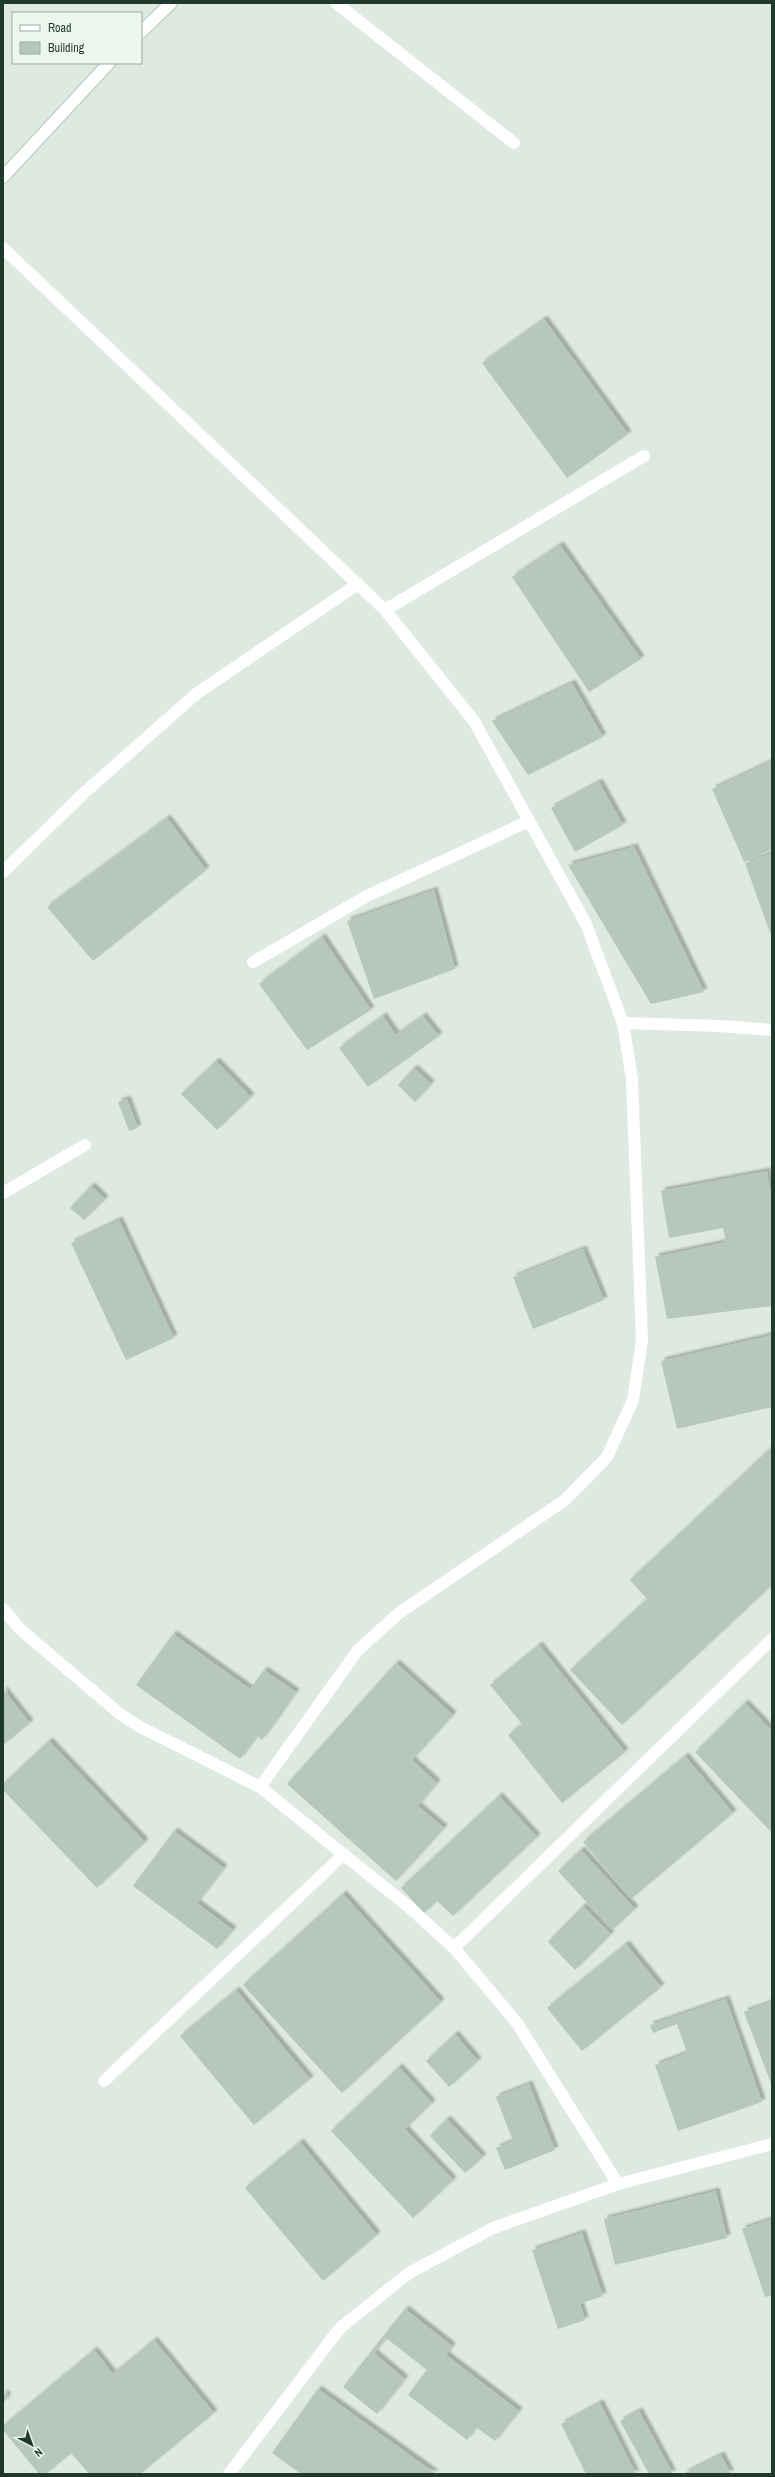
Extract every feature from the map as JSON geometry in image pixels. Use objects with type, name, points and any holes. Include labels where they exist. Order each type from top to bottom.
[{"type":"street","points":[[142,31],[171,3]]},
{"type":"street","points":[[336,3],[514,143]]},
{"type":"street","points":[[3,177],[108,64]]},
{"type":"street","points":[[3,248],[385,610],[474,721],[586,924],[623,1023],[632,1079],[642,1340],[633,1400],[607,1457],[566,1500],[399,1613],[358,1650],[260,1787]]},
{"type":"street","points":[[385,610],[644,456]]},
{"type":"street","points":[[3,872],[84,793],[196,694],[358,584]]},
{"type":"street","points":[[253,962],[367,896],[529,821]]},
{"type":"street","points":[[623,1023],[720,1026],[772,1030]]},
{"type":"street","points":[[3,1193],[85,1145]]},
{"type":"street","points":[[3,1609],[21,1630],[120,1714],[140,1727],[260,1787],[410,1908],[454,1948],[517,2023],[618,2184]]},
{"type":"street","points":[[454,1948],[772,1639]]},
{"type":"street","points":[[104,2081],[344,1854]]},
{"type":"street","points":[[229,2474],[340,2328],[409,2273],[493,2228],[618,2184],[772,2144]]},
{"type":"building","points":[[544,319],[628,434],[567,478],[482,363]]},
{"type":"building","points":[[560,545],[641,659],[589,692],[512,577]]},
{"type":"building","points":[[572,683],[603,737],[528,775],[492,721]]},
{"type":"building","points":[[772,761],[772,849],[744,862],[712,789]]},
{"type":"building","points":[[599,782],[623,825],[575,852],[551,808]]},
{"type":"building","points":[[167,818],[206,870],[93,961],[47,907]]},
{"type":"building","points":[[634,847],[704,992],[651,1004],[568,865]]},
{"type":"building","points":[[772,853],[772,938],[745,863]]},
{"type":"building","points":[[434,890],[455,969],[374,999],[347,921]]},
{"type":"building","points":[[322,937],[371,1010],[307,1050],[259,984]]},
{"type":"building","points":[[383,1016],[396,1035],[423,1016],[439,1036],[368,1087],[339,1048]]},
{"type":"building","points":[[216,1061],[251,1097],[217,1130],[181,1094]]},
{"type":"building","points":[[414,1068],[431,1084],[415,1102],[398,1085]]},
{"type":"building","points":[[127,1099],[138,1128],[129,1131],[118,1102]]},
{"type":"building","points":[[767,1171],[772,1201],[772,1306],[667,1319],[655,1257],[726,1242],[723,1228],[669,1238],[661,1191]]},
{"type":"building","points":[[91,1186],[105,1199],[84,1220],[70,1208]]},
{"type":"building","points":[[119,1220],[174,1338],[126,1360],[71,1243]]},
{"type":"building","points":[[583,1249],[604,1300],[533,1329],[513,1277]]},
{"type":"building","points":[[772,1335],[772,1407],[677,1429],[661,1361]]},
{"type":"building","points":[[772,1447],[772,1585],[622,1725],[570,1670],[647,1599],[630,1580]]},
{"type":"building","points":[[173,1634],[250,1689],[264,1670],[296,1692],[262,1740],[257,1736],[240,1759],[136,1685]]},
{"type":"building","points":[[539,1645],[625,1752],[562,1803],[508,1735],[522,1724],[490,1685]]},
{"type":"building","points":[[396,1663],[453,1715],[412,1760],[437,1783],[418,1806],[444,1828],[396,1881],[287,1784]]},
{"type":"building","points":[[3,1689],[30,1723],[3,1745]]},
{"type":"building","points":[[745,1703],[772,1731],[772,1833],[695,1752]]},
{"type":"building","points":[[49,1741],[145,1842],[97,1888],[3,1790],[3,1784]]},
{"type":"building","points":[[685,1756],[733,1813],[631,1899],[583,1842]]},
{"type":"building","points":[[499,1796],[537,1837],[453,1916],[437,1901],[424,1913],[401,1888]]},
{"type":"building","points":[[174,1831],[224,1868],[197,1903],[233,1930],[217,1949],[133,1886]]},
{"type":"building","points":[[581,1850],[635,1909],[612,1930],[558,1871]]},
{"type":"building","points":[[343,1894],[441,2002],[342,2093],[243,1985]]},
{"type":"building","points":[[583,1906],[611,1934],[575,1970],[548,1942]]},
{"type":"building","points":[[626,1944],[661,1987],[582,2051],[547,2008]]},
{"type":"building","points":[[236,1990],[310,2079],[254,2125],[180,2036]]},
{"type":"building","points":[[726,1999],[762,2102],[678,2131],[655,2065],[687,2053],[677,2024],[653,2033],[650,2025]]},
{"type":"building","points":[[772,2002],[772,2086],[744,2012]]},
{"type":"building","points":[[455,2034],[478,2061],[449,2087],[426,2061]]},
{"type":"building","points":[[399,2067],[432,2103],[405,2129],[453,2180],[413,2218],[331,2131]]},
{"type":"building","points":[[529,2084],[555,2150],[505,2170],[496,2148],[513,2141],[496,2097]]},
{"type":"building","points":[[447,2119],[483,2157],[465,2173],[430,2136]]},
{"type":"building","points":[[300,2142],[377,2235],[323,2281],[245,2188]]},
{"type":"building","points":[[716,2191],[727,2238],[615,2265],[604,2219]]},
{"type":"building","points":[[772,2219],[772,2295],[765,2297],[742,2229]]},
{"type":"building","points":[[582,2233],[603,2296],[580,2304],[585,2320],[558,2329],[532,2250]]},
{"type":"building","points":[[405,2309],[452,2346],[446,2355],[519,2411],[495,2441],[476,2427],[467,2440],[408,2395],[427,2370],[386,2338],[374,2353],[405,2379],[377,2414],[343,2387]]},
{"type":"building","points":[[154,2340],[214,2413],[140,2474],[89,2474],[71,2453],[46,2474],[39,2474],[3,2430],[3,2426],[94,2350],[113,2374]]},
{"type":"building","points":[[318,2389],[436,2474],[301,2474],[272,2453]]},
{"type":"building","points":[[3,2393],[8,2396],[3,2404]]},
{"type":"building","points":[[600,2403],[636,2474],[586,2474],[561,2424]]},
{"type":"building","points":[[639,2411],[673,2474],[649,2474],[620,2421]]},
{"type":"building","points":[[721,2455],[731,2474],[683,2474]]}]
